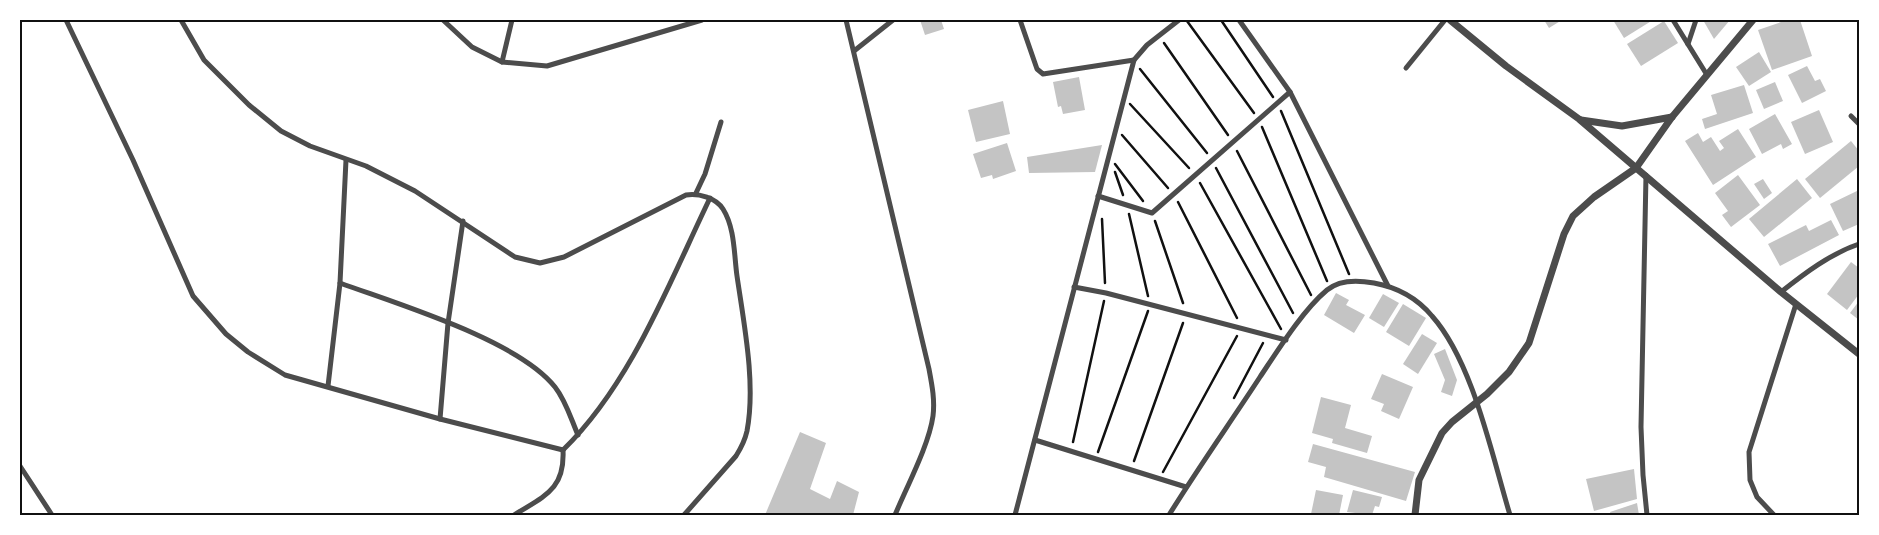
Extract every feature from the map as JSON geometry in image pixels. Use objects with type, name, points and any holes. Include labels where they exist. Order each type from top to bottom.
[{"type":"street","points":[[66,20],[133,160],[193,296],[226,334],[248,352],[285,374],[440,419],[563,450]]},
{"type":"street","points":[[181,20],[204,60],[249,106],[281,132],[310,146],[366,166],[415,191],[515,257],[540,263],[577,252],[686,195],[696,193],[710,198],[722,208],[731,232],[750,388],[747,431],[736,456],[684,515]]},
{"type":"street","points":[[443,20],[472,47],[502,62],[546,66],[702,20]]},
{"type":"street","points":[[502,62],[512,20]]},
{"type":"street","points":[[846,20],[929,369],[934,402],[933,417],[928,434],[895,515]]},
{"type":"street","points":[[854,51],[893,20]]},
{"type":"street","points":[[1020,20],[1037,68],[1043,74],[1134,60]]},
{"type":"street","points":[[1015,515],[1134,60],[1137,54],[1179,20]]},
{"type":"street","points":[[1239,20],[1290,92],[1388,286]]},
{"type":"street","points":[[1406,68],[1445,20]]},
{"type":"street","points":[[1450,20],[1506,66],[1579,119],[1636,168],[1646,174],[1781,292],[1859,354]]},
{"type":"street","points":[[1673,20],[1707,75]]},
{"type":"street","points":[[1688,44],[1696,20]]},
{"type":"street","points":[[1415,515],[1420,480],[1442,432],[1509,372],[1529,343],[1564,234],[1573,216],[1594,197],[1636,168],[1672,117],[1752,20]]},
{"type":"street","points":[[1098,196],[1152,213],[1290,92]]},
{"type":"street","points":[[1851,116],[1859,124]]},
{"type":"street","points":[[1579,119],[1622,126],[1672,117]]},
{"type":"street","points":[[696,193],[705,174],[721,122]]},
{"type":"street","points":[[328,386],[340,283],[346,160]]},
{"type":"street","points":[[1646,174],[1641,427],[1647,515]]},
{"type":"street","points":[[514,515],[544,496],[560,478],[564,466],[563,450],[578,435],[613,390],[638,344],[710,198]]},
{"type":"street","points":[[440,419],[448,323],[463,221]]},
{"type":"street","points":[[1781,292],[1816,266],[1844,249],[1859,244]]},
{"type":"street","points":[[1168,515],[1286,339],[1315,303],[1330,288],[1352,280],[1388,286],[1401,292],[1431,314],[1452,346],[1476,403],[1510,515]]},
{"type":"street","points":[[340,283],[448,323],[525,361],[554,386],[564,403],[578,435]]},
{"type":"street","points":[[1074,287],[1106,293],[1286,339]]},
{"type":"street","points":[[1774,515],[1757,496],[1750,480],[1748,452],[1796,304]]},
{"type":"street","points":[[1034,440],[1186,487]]},
{"type":"street","points":[[20,466],[52,515]]},
{"type":"path","points":[[1186,20],[1259,119],[1330,288]]},
{"type":"path","points":[[1221,20],[1277,103],[1352,280]]},
{"type":"path","points":[[1159,35],[1232,142],[1315,303]]},
{"type":"path","points":[[1134,60],[1212,160],[1298,324]]},
{"type":"path","points":[[1124,98],[1196,175],[1286,339]]},
{"type":"path","points":[[1116,128],[1174,194],[1242,328],[1159,478]]},
{"type":"path","points":[[1096,459],[1150,304],[1126,205],[1109,155]]},
{"type":"path","points":[[1109,155],[1152,213],[1186,314],[1131,470]]},
{"type":"path","points":[[1071,451],[1106,293],[1102,216]]},
{"type":"building","points":[[920,20],[941,20],[944,29],[925,35]]},
{"type":"building","points":[[1544,20],[1562,20],[1549,28]]},
{"type":"building","points":[[1613,20],[1653,20],[1624,38]]},
{"type":"building","points":[[1703,20],[1730,20],[1714,39]]},
{"type":"building","points":[[1787,20],[1800,20],[1812,56],[1772,70],[1758,30]]},
{"type":"building","points":[[1664,21],[1678,43],[1641,66],[1627,44]]},
{"type":"building","points":[[1759,52],[1771,72],[1749,86],[1736,67]]},
{"type":"building","points":[[1807,66],[1815,81],[1820,79],[1826,91],[1802,103],[1788,75]]},
{"type":"building","points":[[1079,77],[1085,110],[1063,114],[1061,106],[1058,107],[1053,82]]},
{"type":"building","points":[[1775,82],[1783,101],[1764,109],[1756,90]]},
{"type":"building","points":[[1744,85],[1753,113],[1705,129],[1702,119],[1717,114],[1711,95]]},
{"type":"building","points":[[1003,101],[1010,134],[976,142],[968,110]]},
{"type":"building","points":[[1819,110],[1833,142],[1805,154],[1791,122]]},
{"type":"building","points":[[1775,114],[1792,144],[1783,149],[1781,144],[1762,154],[1749,129]]},
{"type":"building","points":[[1738,129],[1756,157],[1713,185],[1685,141],[1698,133],[1703,142],[1711,137],[1720,151],[1724,148],[1719,141]]},
{"type":"building","points":[[1851,141],[1859,151],[1859,166],[1820,198],[1805,179]]},
{"type":"building","points":[[1007,143],[1016,171],[993,179],[992,175],[981,178],[973,154]]},
{"type":"building","points":[[1102,145],[1095,172],[1029,173],[1027,157]]},
{"type":"building","points":[[1738,175],[1760,205],[1731,227],[1722,215],[1728,211],[1715,193]]},
{"type":"building","points":[[1763,179],[1772,193],[1764,199],[1754,184]]},
{"type":"building","points":[[1797,179],[1812,198],[1764,237],[1749,219]]},
{"type":"building","points":[[1859,190],[1859,224],[1843,231],[1830,204]]},
{"type":"building","points":[[1831,220],[1839,235],[1780,266],[1768,244],[1806,225],[1809,231]]},
{"type":"building","points":[[1851,262],[1859,268],[1859,294],[1847,310],[1827,294]]},
{"type":"building","points":[[1336,293],[1349,300],[1346,305],[1365,315],[1354,333],[1324,315]]},
{"type":"building","points":[[1383,294],[1399,303],[1384,327],[1369,318]]},
{"type":"building","points":[[1859,301],[1859,320],[1850,313]]},
{"type":"building","points":[[1403,304],[1426,318],[1409,346],[1386,332]]},
{"type":"building","points":[[1422,334],[1437,343],[1418,374],[1403,364]]},
{"type":"building","points":[[1445,349],[1457,380],[1452,396],[1441,392],[1445,380],[1434,354]]},
{"type":"building","points":[[1382,374],[1413,387],[1399,419],[1381,411],[1384,404],[1371,399]]},
{"type":"building","points":[[1321,397],[1351,405],[1345,428],[1372,436],[1367,453],[1332,443],[1333,439],[1312,433]]},
{"type":"building","points":[[800,432],[826,443],[810,489],[830,499],[837,481],[859,492],[853,515],[765,515]]},
{"type":"building","points":[[1313,444],[1415,472],[1406,501],[1324,477],[1326,467],[1308,462]]},
{"type":"building","points":[[1634,469],[1637,499],[1594,511],[1586,479]]},
{"type":"building","points":[[1316,490],[1343,495],[1339,515],[1311,514]]},
{"type":"building","points":[[1353,490],[1382,497],[1379,507],[1375,506],[1372,515],[1347,512]]},
{"type":"building","points":[[1637,503],[1639,515],[1611,515],[1610,512]]}]
